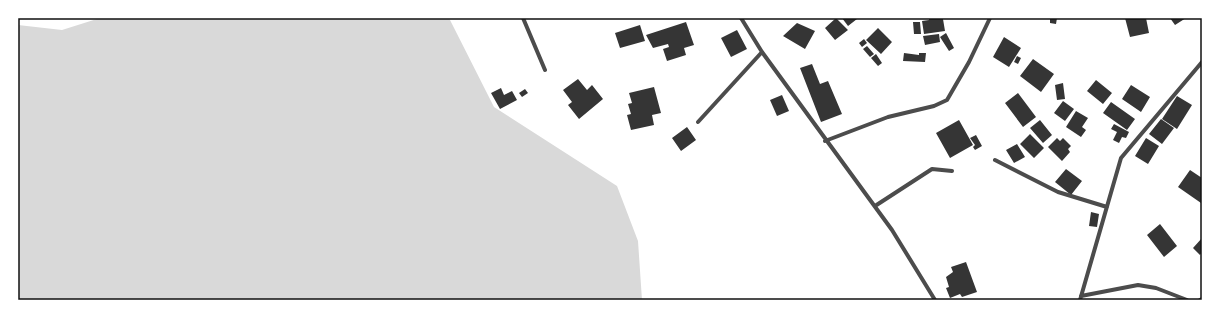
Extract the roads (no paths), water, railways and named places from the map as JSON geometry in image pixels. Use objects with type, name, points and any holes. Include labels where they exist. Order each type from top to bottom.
[{"type":"street","points":[[523,18],[545,70]]},
{"type":"street","points":[[741,18],[762,52],[892,230],[934,300]]},
{"type":"street","points":[[825,140],[888,117],[934,106],[947,100],[969,62],[990,18]]},
{"type":"street","points":[[698,122],[762,52]]},
{"type":"street","points":[[1187,300],[1156,288],[1138,285],[1081,298],[1122,158],[1202,62]]},
{"type":"street","points":[[995,160],[1058,192],[1107,207]]},
{"type":"street","points":[[875,206],[932,169],[952,171]]}]
